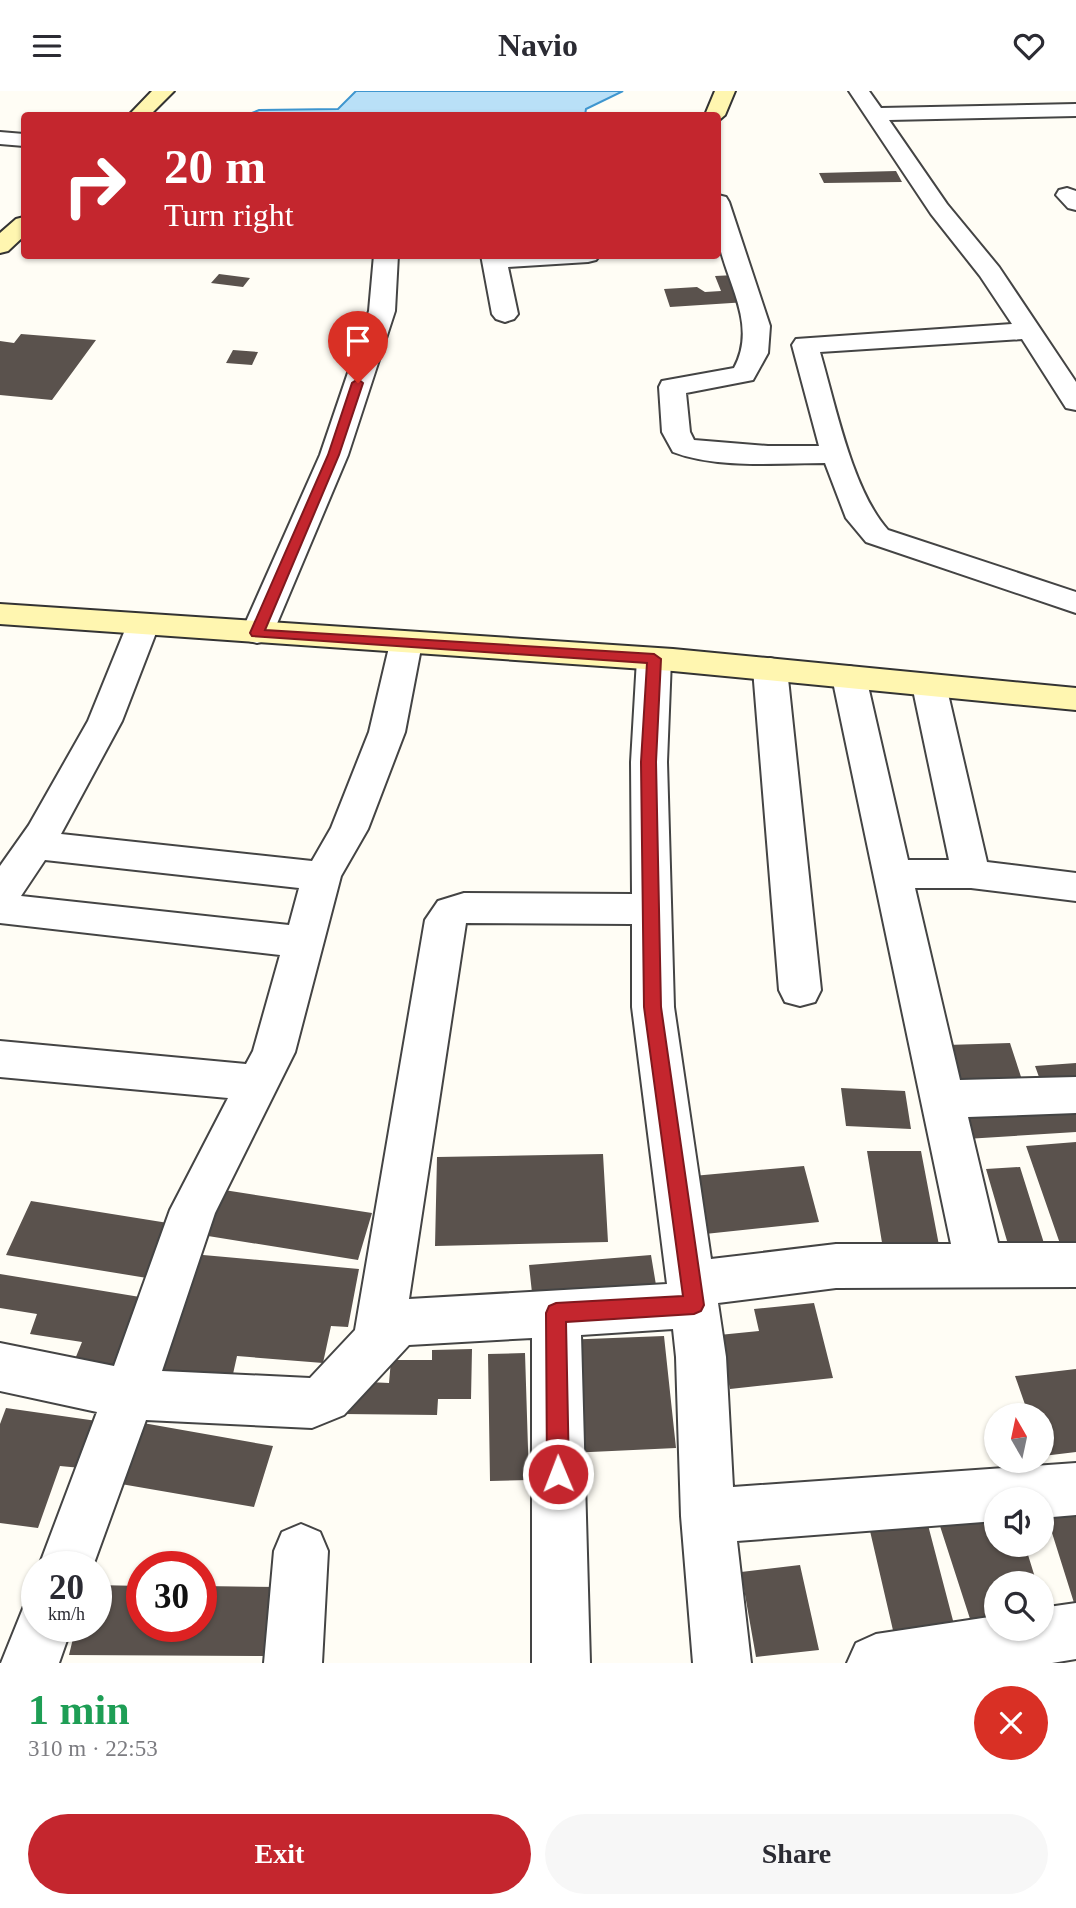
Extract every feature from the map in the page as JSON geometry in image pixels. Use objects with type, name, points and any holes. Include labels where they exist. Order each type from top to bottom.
[{"type":"street","points":[[142,112],[164,91]]},
{"type":"street","points":[[716,112],[725,91]]},
{"type":"street","points":[[859,91],[939,209],[990,272],[1076,402]]},
{"type":"street","points":[[873,114],[1076,110]]},
{"type":"street","points":[[0,138],[21,140]]},
{"type":"street","points":[[721,212],[757,326],[755,353],[744,374],[673,387],[676,432],[683,446],[696,451],[768,456],[835,454]]},
{"type":"street","points":[[257,633],[334,455],[382,311],[386,259]]},
{"type":"street","points":[[494,259],[505,314]]},
{"type":"street","points":[[1029,331],[805,345],[835,454],[860,518],[877,536],[1076,603]]},
{"type":"street","points":[[0,614],[654,659],[1076,699]]},
{"type":"street","points":[[0,897],[34,845],[105,721],[143,625]]},
{"type":"street","points":[[72,1551],[130,1394],[193,1210],[274,1052],[322,876],[349,829],[387,732],[406,643]]},
{"type":"street","points":[[654,659],[649,762],[653,1007],[701,1357],[708,1516],[722,1663]]},
{"type":"street","points":[[770,669],[800,990]]},
{"type":"street","points":[[849,677],[979,1265]]},
{"type":"street","points":[[929,685],[971,874]]},
{"type":"street","points":[[34,845],[322,876]]},
{"type":"street","points":[[892,874],[971,874],[1076,887]]},
{"type":"street","points":[[0,908],[303,941]]},
{"type":"street","points":[[378,1340],[445,920],[453,912],[464,908],[650,909]]},
{"type":"street","points":[[0,1059],[259,1083]]},
{"type":"street","points":[[942,1099],[1076,1095]]},
{"type":"street","points":[[0,1367],[130,1394],[318,1402],[388,1330],[405,1322],[556,1313],[693,1294],[836,1266],[1076,1265]]},
{"type":"street","points":[[556,1313],[561,1663]]},
{"type":"street","points":[[708,1516],[1076,1489]]},
{"type":"street","points":[[293,1663],[302,1551]]},
{"type":"street","points":[[876,1663],[1076,1631]]},
{"type":"street","points":[[30,1663],[38,1642]]},
{"type":"water","points":[[356,91],[623,91],[586,109],[586,112],[254,112],[338,109]]},
{"type":"building","points":[[896,171],[902,182],[824,183],[819,173]]},
{"type":"building","points":[[219,274],[250,278],[243,287],[211,283]]},
{"type":"building","points":[[735,275],[747,302],[670,307],[664,289],[697,287],[705,292],[721,291],[715,276]]},
{"type":"building","points":[[21,334],[96,340],[52,400],[0,395],[0,341],[14,343]]},
{"type":"building","points":[[233,350],[258,352],[252,365],[226,363]]},
{"type":"building","points":[[1010,1043],[1024,1086],[959,1089],[947,1045]]},
{"type":"building","points":[[1076,1063],[1076,1087],[1043,1088],[1035,1066]]},
{"type":"building","points":[[841,1088],[905,1091],[911,1129],[846,1126]]},
{"type":"building","points":[[1076,1106],[1076,1132],[966,1139],[958,1112]]},
{"type":"building","points":[[1076,1142],[1076,1257],[1065,1258],[1026,1146]]},
{"type":"building","points":[[867,1151],[921,1151],[942,1261],[885,1261]]},
{"type":"building","points":[[603,1154],[608,1242],[435,1246],[437,1157]]},
{"type":"building","points":[[804,1166],[819,1222],[705,1234],[693,1176]]},
{"type":"building","points":[[1020,1167],[1048,1256],[1012,1258],[986,1169]]},
{"type":"building","points":[[224,1190],[372,1213],[358,1260],[208,1236]]},
{"type":"building","points":[[31,1201],[168,1223],[147,1278],[6,1255]]},
{"type":"building","points":[[192,1254],[359,1269],[348,1327],[331,1326],[323,1363],[237,1356],[229,1392],[156,1385]]},
{"type":"building","points":[[651,1255],[657,1291],[533,1302],[529,1265]]},
{"type":"building","points":[[0,1274],[140,1297],[111,1371],[73,1364],[82,1342],[30,1334],[37,1314],[0,1308]]},
{"type":"building","points":[[814,1303],[833,1378],[730,1389],[719,1335],[759,1331],[754,1309]]},
{"type":"building","points":[[664,1336],[676,1448],[569,1453],[562,1340]]},
{"type":"building","points":[[472,1349],[471,1399],[438,1399],[437,1415],[343,1414],[347,1381],[389,1383],[391,1360],[432,1360],[432,1350]]},
{"type":"building","points":[[525,1353],[529,1480],[490,1481],[488,1354]]},
{"type":"building","points":[[1076,1369],[1076,1452],[1054,1455],[1054,1403],[1024,1403],[1015,1376]]},
{"type":"building","points":[[6,1408],[97,1421],[81,1468],[60,1466],[38,1528],[0,1523],[0,1424]]},
{"type":"building","points":[[143,1423],[273,1446],[254,1507],[121,1484]]},
{"type":"building","points":[[1076,1498],[1075,1606],[1054,1539],[1054,1500]]},
{"type":"building","points":[[984,1519],[984,1557],[1029,1557],[1033,1571],[984,1571],[984,1624],[972,1625],[939,1523]]},
{"type":"building","points":[[928,1525],[956,1632],[895,1639],[870,1531]]},
{"type":"building","points":[[800,1565],[819,1650],[756,1657],[741,1572]]},
{"type":"building","points":[[112,1585],[126,1586],[126,1642],[217,1642],[217,1586],[279,1587],[271,1656],[69,1655],[72,1642],[112,1642]]},
{"type":"route","points":[[358,383],[334,455],[257,633],[654,659],[649,762],[649,898],[653,1007],[694,1305],[556,1313],[558,1474]]}]
